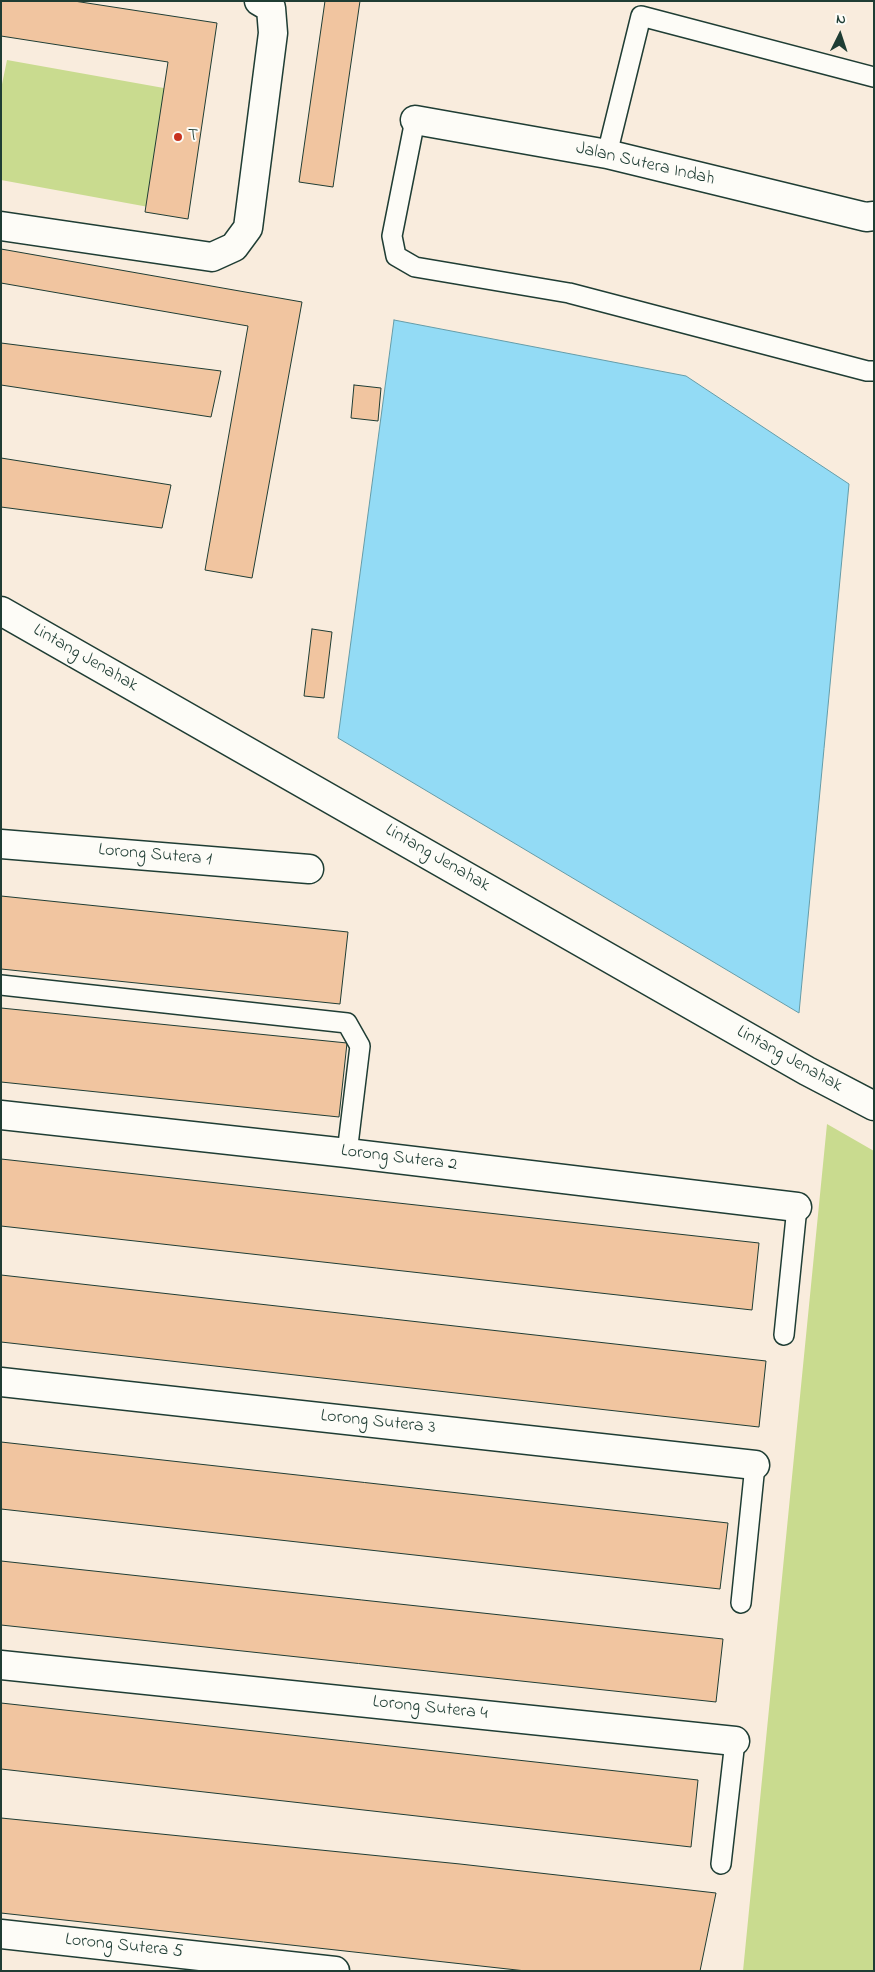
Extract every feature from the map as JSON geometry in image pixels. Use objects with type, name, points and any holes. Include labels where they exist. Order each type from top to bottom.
[{"type":"street","points":[[1,226],[212,257],[234,247],[248,228],[273,33],[270,8],[259,1]]},
{"type":"street","name":"Jalan Sutera Indah","points":[[415,120],[607,154],[866,218],[874,216]]},
{"type":"street","name":"Lintang Jenahak","points":[[1,611],[807,1071],[874,1106]]},
{"type":"street","name":"Lorong Sutera 1","points":[[1,844],[309,869]]},
{"type":"street","name":"Lorong Sutera 2","points":[[1,1115],[347,1153],[796,1208]]},
{"type":"street","name":"Lorong Sutera 3","points":[[1,1382],[755,1465]]},
{"type":"street","name":"Lorong Sutera 4","points":[[1,1665],[735,1741]]},
{"type":"street","name":"Lorong Sutera 5","points":[[1,1934],[335,1971]]},
{"type":"lane","points":[[607,154],[641,16],[874,77]]},
{"type":"lane","points":[[415,120],[392,236],[396,256],[415,267],[569,293],[867,371],[874,371]]},
{"type":"lane","points":[[1,985],[347,1023],[360,1046],[347,1153]]},
{"type":"lane","points":[[784,1335],[796,1208]]},
{"type":"lane","points":[[741,1603],[755,1465]]},
{"type":"lane","name":"Lorong Sutera 4","points":[[721,1864],[735,1741]]},
{"type":"green space","points":[[7,60],[175,90],[154,208],[1,180],[1,89]]},
{"type":"green space","points":[[827,1124],[874,1151],[874,1971],[743,1971]]},
{"type":"water","points":[[394,320],[686,376],[849,484],[799,1013],[338,738]]},
{"type":"building","name":"T","points":[[1,1],[74,1],[217,23],[188,219],[145,212],[168,62],[1,36]]},
{"type":"building","points":[[325,1],[360,1],[333,187],[299,182]]},
{"type":"building","points":[[1,249],[302,302],[252,578],[205,570],[248,326],[1,283]]},
{"type":"building","points":[[1,343],[221,371],[211,417],[1,385]]},
{"type":"building","points":[[354,385],[381,388],[378,421],[351,418]]},
{"type":"building","points":[[1,458],[171,485],[162,528],[1,507]]},
{"type":"building","points":[[312,629],[332,632],[324,698],[304,696]]},
{"type":"building","points":[[1,896],[348,932],[340,1004],[1,969]]},
{"type":"building","points":[[1,1008],[347,1043],[339,1117],[1,1082]]},
{"type":"building","points":[[1,1159],[759,1243],[752,1310],[1,1226]]},
{"type":"building","points":[[1,1275],[766,1361],[759,1427],[1,1342]]},
{"type":"building","points":[[1,1442],[728,1523],[720,1589],[1,1509]]},
{"type":"building","points":[[1,1561],[723,1639],[716,1702],[1,1625]]},
{"type":"building","points":[[1,1703],[698,1780],[691,1847],[1,1769]]},
{"type":"building","points":[[1,1818],[460,1864],[716,1893],[700,1971],[526,1971],[1,1913]]},
{"type":"place","name":"T","points":[[178,137]]}]
